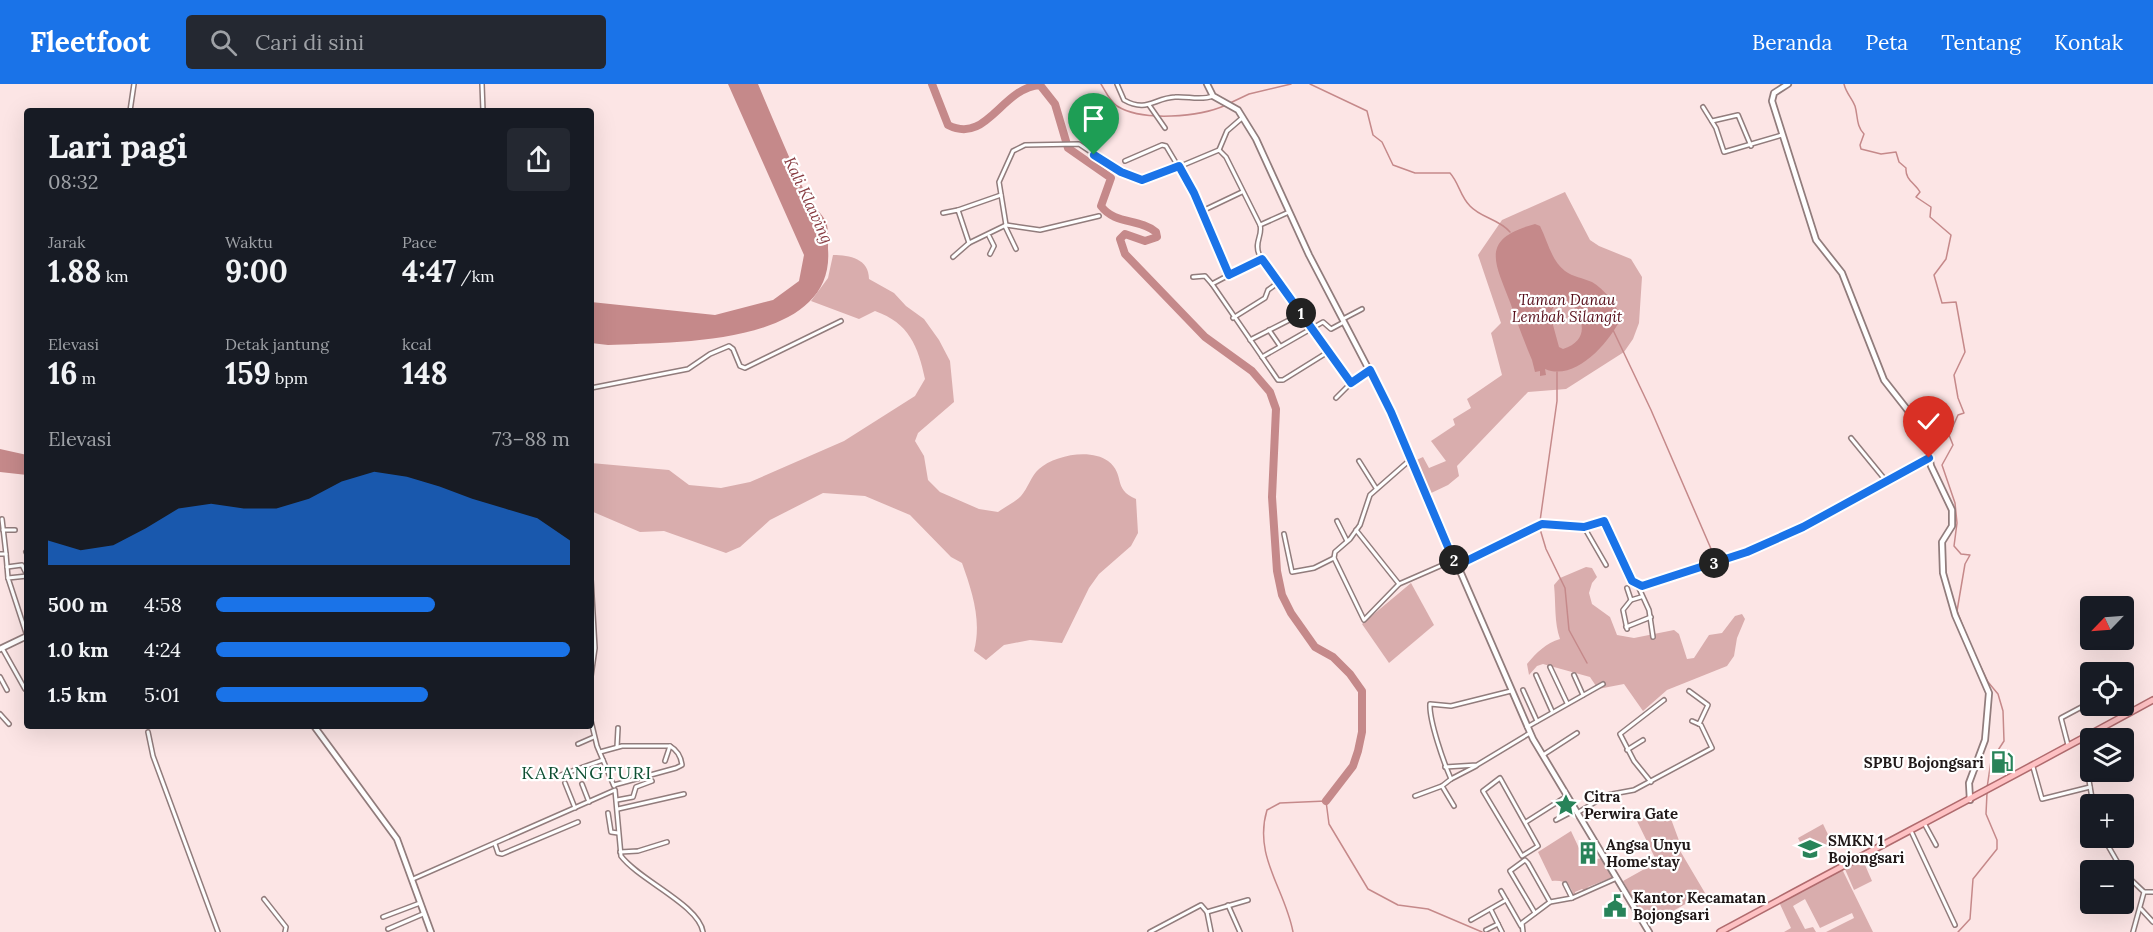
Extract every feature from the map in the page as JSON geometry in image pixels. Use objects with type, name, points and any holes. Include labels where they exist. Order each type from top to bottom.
[{"type":"main road","points":[[2102,728],[2153,700]]},
{"type":"main road","points":[[1720,932],[1910,830],[1983,794],[2080,740]]},
{"type":"street","points":[[130,108],[134,84]]},
{"type":"street","points":[[482,84],[483,108]]},
{"type":"street","points":[[1117,84],[1126,101],[1149,105],[1172,97],[1199,99],[1213,96],[1234,106],[1244,117],[1289,212],[1370,370],[1527,727],[1649,932]]},
{"type":"street","points":[[1207,84],[1213,96]]},
{"type":"street","points":[[1788,84],[1772,96],[1782,135],[1816,240],[1842,273],[1881,374],[1924,431],[1934,474],[1952,510],[1952,526],[1942,542],[1943,573],[1954,615],[1989,693],[1985,740],[1970,783],[1970,800]]},
{"type":"street","points":[[1149,105],[1165,128]]},
{"type":"street","points":[[1703,107],[1724,152],[1751,146],[1782,135]]},
{"type":"street","points":[[1711,121],[1738,115],[1751,146]]},
{"type":"street","points":[[1016,249],[1006,225],[999,179],[1013,151],[1025,145],[1079,144],[1102,162],[1142,180],[1219,150],[1227,131],[1244,117]]},
{"type":"street","points":[[1125,161],[1164,145],[1194,193],[1200,212],[1229,275]]},
{"type":"street","points":[[1219,150],[1226,157],[1260,225],[1261,232],[1256,245],[1262,259],[1351,383]]},
{"type":"street","points":[[1200,212],[1243,192]]},
{"type":"street","points":[[943,213],[1001,195]]},
{"type":"street","points":[[958,210],[969,243]]},
{"type":"street","points":[[1260,225],[1289,212]]},
{"type":"street","points":[[953,258],[969,243],[988,236],[1006,225],[1040,230],[1099,216]]},
{"type":"street","points":[[988,236],[994,246],[990,254]]},
{"type":"street","points":[[1212,284],[1262,259]]},
{"type":"street","points":[[1193,277],[1205,276],[1212,284],[1233,318],[1280,381],[1328,352]]},
{"type":"street","points":[[1233,318],[1265,298],[1268,290],[1279,282]]},
{"type":"street","points":[[1261,357],[1323,322],[1331,329],[1362,309]]},
{"type":"street","points":[[1250,340],[1302,314]]},
{"type":"street","points":[[594,387],[688,369],[710,354],[729,346],[744,368],[841,321]]},
{"type":"street","points":[[1269,329],[1280,346]]},
{"type":"street","points":[[1336,398],[1351,383],[1370,370]]},
{"type":"street","points":[[1851,438],[1887,482]]},
{"type":"street","points":[[1638,586],[1747,552],[1833,512],[1929,458]]},
{"type":"street","points":[[1411,459],[1370,495],[1356,530],[1335,552],[1334,558],[1364,620],[1400,584],[1455,563],[1542,524],[1584,527],[1605,522],[1624,566],[1638,586],[1651,617],[1653,637]]},
{"type":"street","points":[[1359,461],[1376,488]]},
{"type":"street","points":[[2,519],[8,578],[24,627]]},
{"type":"street","points":[[1337,521],[1347,541]]},
{"type":"street","points":[[1584,527],[1606,565]]},
{"type":"street","points":[[1941,529],[1945,534]]},
{"type":"street","points":[[3,530],[15,530]]},
{"type":"street","points":[[1356,530],[1385,570],[1400,584]]},
{"type":"street","points":[[1284,534],[1292,572],[1314,568],[1334,558]]},
{"type":"street","points":[[0,554],[6,554]]},
{"type":"street","points":[[7,567],[22,565],[24,569]]},
{"type":"street","points":[[8,578],[24,575]]},
{"type":"street","points":[[1627,588],[1631,600]]},
{"type":"street","points":[[1642,596],[1631,600],[1623,610],[1627,628],[1651,617]]},
{"type":"street","points":[[594,631],[594,655]]},
{"type":"street","points":[[24,637],[1,648],[24,687]]},
{"type":"street","points":[[1550,667],[1567,704]]},
{"type":"street","points":[[1536,675],[1552,712]]},
{"type":"street","points":[[1574,675],[1583,695]]},
{"type":"street","points":[[0,677],[7,690]]},
{"type":"street","points":[[1527,727],[1603,684]]},
{"type":"street","points":[[1523,690],[1537,721]]},
{"type":"street","points":[[1451,779],[1445,767],[1430,714],[1430,704],[1451,706],[1511,691]]},
{"type":"street","points":[[1689,691],[1708,705],[1699,724]]},
{"type":"street","points":[[1651,782],[1627,750],[1620,734],[1664,700]]},
{"type":"street","points":[[2068,747],[2061,718],[2080,708]]},
{"type":"street","points":[[0,714],[9,724]]},
{"type":"street","points":[[1556,820],[1607,795],[1634,790],[1712,748],[1699,724],[1692,721]]},
{"type":"street","points":[[617,747],[618,728]]},
{"type":"street","points":[[316,729],[393,833],[422,902],[431,932]]},
{"type":"street","points":[[592,729],[617,800],[620,852],[624,860],[700,919],[704,932]]},
{"type":"street","points":[[148,732],[153,756],[218,932]]},
{"type":"street","points":[[1415,796],[1442,786],[1530,733]]},
{"type":"street","points":[[1542,755],[1577,733]]},
{"type":"street","points":[[578,744],[594,737]]},
{"type":"street","points":[[1627,750],[1643,740]]},
{"type":"street","points":[[413,879],[589,802],[614,788],[680,766],[682,762],[678,753],[670,746],[617,747],[600,752]]},
{"type":"street","points":[[665,761],[670,746]]},
{"type":"street","points":[[558,776],[603,760]]},
{"type":"street","points":[[1445,767],[1477,765]]},
{"type":"street","points":[[2033,766],[2042,800],[2090,787]]},
{"type":"street","points":[[1500,778],[1526,822],[1538,846],[1522,856],[1483,791],[1500,778]]},
{"type":"street","points":[[617,800],[633,797],[636,787],[652,781]]},
{"type":"street","points":[[2089,782],[2091,794]]},
{"type":"street","points":[[566,783],[575,808]]},
{"type":"street","points":[[582,784],[589,802]]},
{"type":"street","points":[[1442,786],[1454,806]]},
{"type":"street","points":[[618,809],[684,794]]},
{"type":"street","points":[[1526,822],[1567,796]]},
{"type":"street","points":[[608,813],[611,832],[618,833]]},
{"type":"street","points":[[495,843],[498,853],[502,854],[578,822]]},
{"type":"street","points":[[1924,823],[1936,845]]},
{"type":"street","points":[[1910,830],[1955,925]]},
{"type":"street","points":[[620,852],[638,851],[667,842]]},
{"type":"street","points":[[1535,913],[1510,871],[1520,862],[1525,860],[1528,863],[1550,902]]},
{"type":"street","points":[[1524,931],[1522,923],[1550,902],[1572,898],[1617,878]]},
{"type":"street","points":[[2134,882],[2144,892],[2153,892]]},
{"type":"street","points":[[1565,884],[1572,898]]},
{"type":"street","points":[[1501,891],[1524,931]]},
{"type":"street","points":[[2133,932],[2144,892]]},
{"type":"street","points":[[264,899],[286,927],[285,932]]},
{"type":"street","points":[[1207,912],[1248,900]]},
{"type":"street","points":[[1471,920],[1506,900]]},
{"type":"street","points":[[383,917],[422,902]]},
{"type":"street","points":[[1150,932],[1199,905],[1207,912],[1211,932]]},
{"type":"street","points":[[1228,905],[1240,932]]},
{"type":"street","points":[[2141,909],[2153,922]]},
{"type":"street","points":[[1491,910],[1502,932]]},
{"type":"street","points":[[388,929],[425,913]]},
{"type":"street","points":[[1486,930],[1498,924]]},
{"type":"green space","name":"Taman Danau Lembah Silangit","points":[[1565,192],[1590,240],[1631,259],[1642,277],[1639,323],[1633,339],[1624,352],[1566,389],[1528,392],[1457,466],[1459,476],[1448,485],[1427,495],[1412,462],[1423,457],[1429,468],[1446,461],[1431,441],[1455,425],[1453,419],[1471,408],[1467,399],[1502,375],[1491,333],[1501,323],[1478,255],[1502,220]]},
{"type":"green space","points":[[833,255],[852,257],[862,263],[866,267],[869,279],[894,293],[906,306],[924,319],[950,361],[954,402],[918,433],[915,441],[924,456],[928,480],[940,492],[979,509],[998,512],[1021,496],[1036,472],[1046,464],[1063,457],[1083,454],[1101,457],[1108,461],[1117,471],[1124,491],[1136,499],[1138,533],[1131,546],[1099,574],[1089,588],[1062,643],[1030,640],[1004,645],[986,660],[974,651],[976,617],[962,563],[951,557],[910,515],[865,496],[823,493],[770,520],[740,547],[726,553],[664,531],[640,532],[594,512],[594,463],[669,470],[689,485],[721,488],[750,482],[844,441],[915,396],[925,379],[919,356],[910,337],[896,322],[875,311],[859,319],[811,301],[828,278]]},
{"type":"green space","points":[[1586,567],[1592,568],[1597,577],[1589,593],[1592,604],[1610,617],[1617,635],[1634,638],[1674,630],[1679,634],[1687,659],[1694,658],[1709,635],[1722,633],[1735,616],[1742,614],[1745,619],[1737,638],[1734,656],[1727,666],[1667,690],[1643,711],[1624,684],[1598,689],[1590,677],[1543,664],[1537,666],[1529,675],[1527,664],[1530,660],[1546,646],[1560,639],[1554,585],[1560,578]]},
{"type":"green space","points":[[1411,583],[1434,625],[1389,663],[1362,624]]},
{"type":"green space","points":[[1663,810],[1671,819],[1681,846],[1679,849],[1705,893],[1648,925],[1623,881],[1657,862],[1637,821]]},
{"type":"green space","points":[[1823,824],[1832,843],[1807,856],[1798,838]]},
{"type":"green space","points":[[1571,831],[1585,861],[1603,858],[1613,877],[1588,887],[1586,892],[1582,889],[1575,892],[1577,899],[1573,899],[1568,885],[1561,881],[1552,881],[1538,852]]},
{"type":"green space","points":[[1862,858],[1872,881],[1854,890],[1844,867]]},
{"type":"green space","points":[[1842,869],[1873,932],[1826,932],[1854,918],[1852,913],[1820,928],[1805,899],[1793,906],[1805,929],[1813,927],[1816,932],[1784,932],[1791,928],[1779,902]]},
{"type":"water","name":"Kali Klawing","points":[[728,84],[758,84],[807,197],[826,222],[828,249],[823,281],[806,305],[779,322],[745,333],[670,343],[594,343],[594,302],[715,315],[773,300],[799,281],[804,255]]},
{"type":"water","points":[[1535,224],[1540,226],[1560,267],[1568,273],[1592,282],[1601,289],[1613,303],[1621,318],[1600,349],[1590,358],[1568,370],[1556,372],[1545,369],[1546,375],[1540,376],[1540,371],[1535,372],[1497,264],[1496,254],[1499,245],[1505,237]],"holes":[[[1557,300],[1572,304],[1580,318],[1582,330],[1577,341],[1563,349],[1559,347],[1550,314]]]},
{"type":"water","points":[[0,449],[24,454],[24,475],[0,472]]},
{"type":"waterway","points":[[932,84],[948,125],[962,129],[973,128],[984,122],[1015,95],[1026,88],[1040,85],[1055,104],[1068,148],[1111,178],[1101,206],[1113,216],[1156,232],[1157,237],[1145,241],[1125,234],[1120,239],[1125,254],[1205,337],[1252,371],[1270,392],[1276,409],[1272,497],[1277,571],[1282,595],[1291,613],[1315,647],[1333,657],[1350,674],[1362,691],[1362,732],[1358,751],[1353,766],[1326,801]]},
{"type":"waterway","points":[[1101,84],[1117,106],[1141,114],[1187,115],[1226,105]]},
{"type":"waterway","points":[[1230,103],[1249,94],[1291,84]]},
{"type":"waterway","points":[[1310,84],[1367,111],[1373,135],[1382,142],[1393,165],[1415,173],[1450,173],[1464,198],[1474,210],[1501,224],[1510,232]]},
{"type":"waterway","points":[[1844,84],[1855,106],[1858,124],[1864,134],[1861,149],[1881,154],[1896,152],[1899,162],[1906,168],[1909,178],[1920,192],[1916,197],[1931,207],[1930,217],[1951,235],[1946,259],[1934,275],[1942,303],[1956,302],[1965,352],[1954,375],[1958,398],[1964,413],[1958,415],[1949,435],[1953,445],[1942,465],[1955,503],[1957,523],[1954,546],[1961,554],[1970,555],[1965,564],[1957,611],[1988,682],[1998,694],[2003,711],[2004,741],[1991,761],[1987,788]]},
{"type":"waterway","points":[[1613,330],[1651,410],[1715,558]]},
{"type":"waterway","points":[[1540,521],[1557,401],[1557,372]]},
{"type":"waterway","points":[[1540,529],[1546,549],[1565,588],[1569,630],[1587,663]]},
{"type":"waterway","points":[[1958,932],[1970,919],[1973,879],[1997,849],[1997,840],[1986,814],[1987,793]]},
{"type":"waterway","points":[[1293,932],[1267,857],[1264,842],[1267,810],[1280,803],[1326,801],[1329,824],[1368,889],[1398,905],[1428,909],[1482,932]]},
{"type":"place","name":"SPBU Bojongsari","points":[[2002,762]]},
{"type":"place","name":"Citra Perwira Gate","points":[[1566,805]]},
{"type":"place","name":"SMKN 1 Bojongsari","points":[[1810,849]]},
{"type":"place","name":"Angsa Unyu Home'stay","points":[[1588,853]]},
{"type":"place","name":"Kantor Kecamatan Bojongsari","points":[[1615,906]]},
{"type":"district","name":"KARANGTURI","points":[[587,772]]},
{"type":"route","points":[[1094,155],[1121,172],[1145,181],[1179,166],[1194,193],[1200,212],[1229,275],[1262,259],[1351,383],[1370,370],[1391,412],[1456,566],[1505,540],[1542,524],[1584,527],[1604,521],[1632,581],[1642,586],[1747,552],[1833,512],[1929,458]]}]
